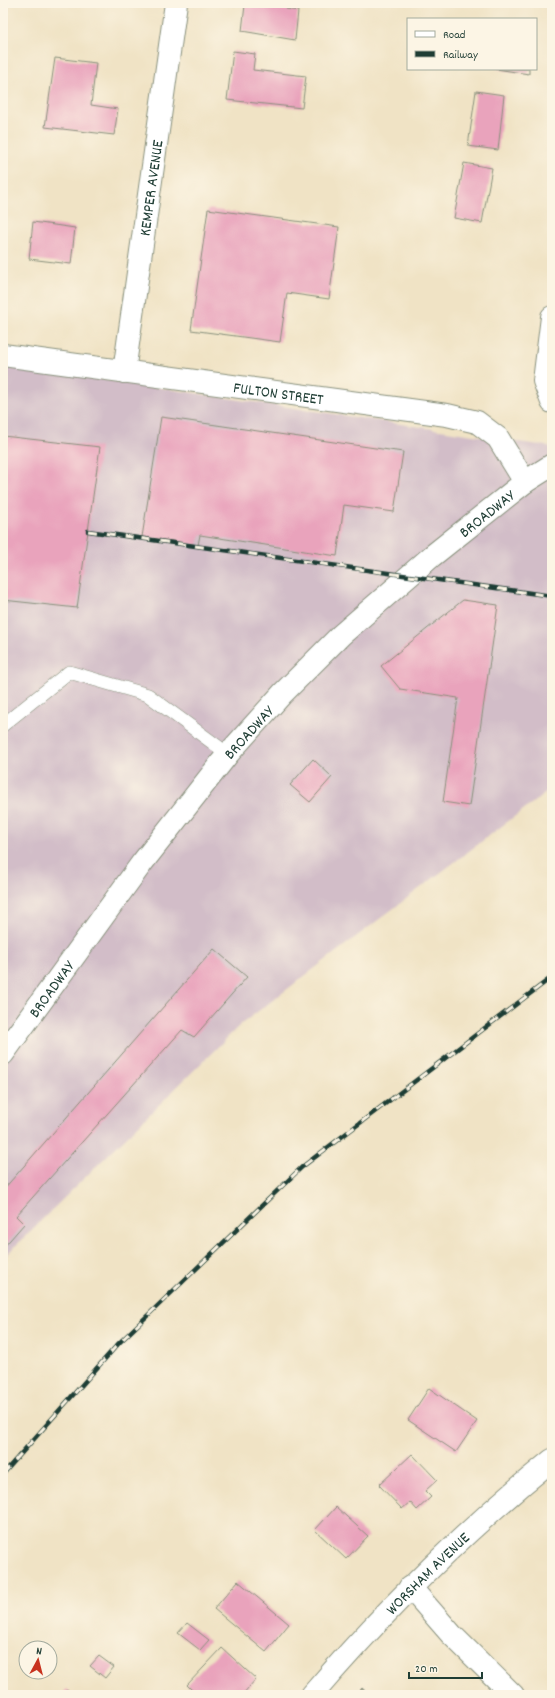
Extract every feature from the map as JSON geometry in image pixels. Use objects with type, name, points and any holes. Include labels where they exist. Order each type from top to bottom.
[{"type":"street","name":"KEMPER AVENUE","points":[[124,372],[176,3]]},
{"type":"street","points":[[552,317],[544,381],[552,402]]},
{"type":"street","name":"FULTON STREET","points":[[3,355],[447,416],[477,422],[498,438],[525,482]]},
{"type":"street","name":"BROADWAY","points":[[3,1054],[142,863],[228,754],[282,694],[341,635],[432,556],[525,482],[552,465]]},
{"type":"street","name":"WORSHAM AVENUE","points":[[312,1695],[352,1649],[410,1587],[515,1490],[552,1460]]},
{"type":"street","points":[[410,1587],[451,1634],[513,1695]]},
{"type":"lane","points":[[3,725],[69,672],[148,694],[228,754]]},
{"type":"shaded area","points":[[3,364],[552,447],[552,788],[240,1025],[3,1258]]},
{"type":"building","points":[[252,3],[287,3],[286,9],[298,11],[295,40],[242,31],[245,5],[251,6]]},
{"type":"building","points":[[233,51],[255,54],[253,70],[306,76],[302,108],[227,100]]},
{"type":"building","points":[[55,58],[96,63],[91,105],[118,109],[114,135],[45,127]]},
{"type":"building","points":[[503,70],[529,70],[529,74]]},
{"type":"building","points":[[476,91],[504,95],[498,150],[468,146]]},
{"type":"building","points":[[464,163],[492,168],[482,223],[454,218]]},
{"type":"building","points":[[208,209],[339,227],[329,299],[287,293],[280,342],[191,330]]},
{"type":"building","points":[[33,222],[75,228],[71,264],[29,259]]},
{"type":"building","points":[[161,417],[403,452],[394,512],[344,505],[337,556],[200,535],[198,545],[142,537]]},
{"type":"building","points":[[3,436],[100,447],[77,608],[3,600]]},
{"type":"building","points":[[463,600],[498,605],[469,806],[443,802],[458,698],[400,689],[381,666]]},
{"type":"building","points":[[313,759],[332,777],[310,802],[290,785]]},
{"type":"building","points":[[214,949],[247,977],[194,1037],[182,1030],[16,1216],[24,1224],[3,1248],[3,1190]]},
{"type":"building","points":[[429,1388],[477,1421],[456,1452],[408,1420]]},
{"type":"building","points":[[412,1454],[437,1480],[425,1491],[431,1497],[417,1510],[410,1502],[402,1509],[379,1485]]},
{"type":"building","points":[[336,1507],[368,1536],[346,1559],[315,1530]]},
{"type":"building","points":[[238,1581],[289,1624],[266,1652],[214,1609]]},
{"type":"building","points":[[187,1623],[209,1640],[200,1650],[178,1633]]},
{"type":"building","points":[[222,1648],[256,1679],[242,1695],[233,1695],[231,1693],[229,1695],[197,1695],[187,1685]]},
{"type":"building","points":[[99,1656],[114,1667],[105,1678],[90,1666]]},
{"type":"building","points":[[362,1688],[370,1695],[356,1695]]},
{"type":"building","points":[[67,1689],[73,1695],[62,1695]]},
{"type":"railway","points":[[88,531],[552,596]]},
{"type":"railway","points":[[3,1474],[119,1343],[302,1167],[552,977]]}]
